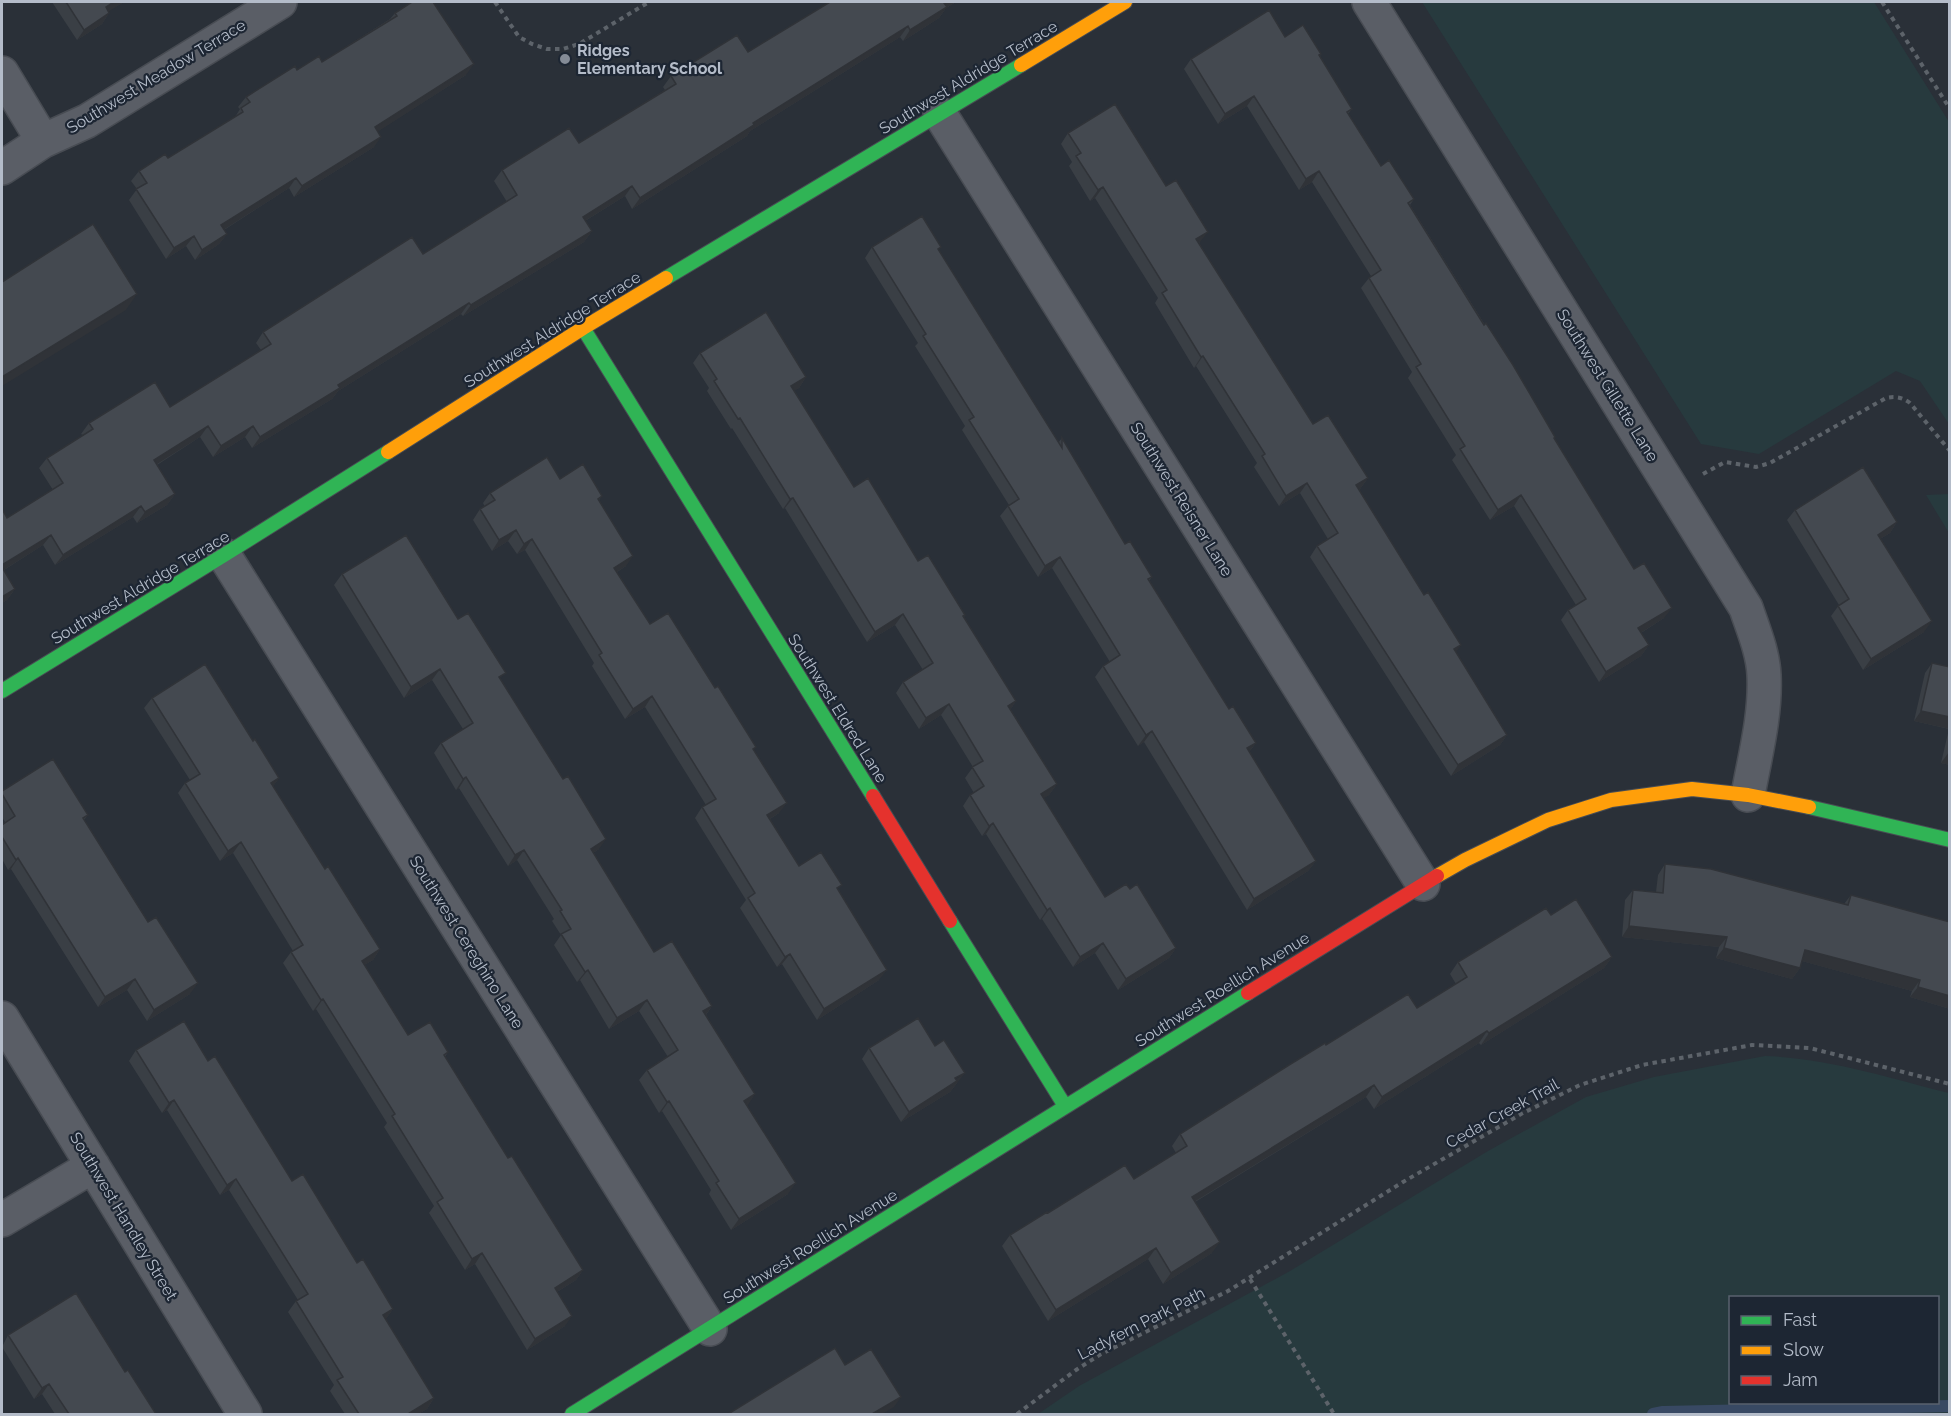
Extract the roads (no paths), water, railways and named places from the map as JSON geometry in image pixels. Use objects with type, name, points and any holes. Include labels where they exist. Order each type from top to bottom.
[{"type":"street","name":"Southwest Meadow Terrace","points":[[2,168],[43,141],[87,121],[280,2]]},
{"type":"street","name":"Southwest Aldridge Terrace","points":[[2,691],[224,555],[583,328],[1125,2]]},
{"type":"street","name":"Southwest Gillette Lane","points":[[1369,2],[1746,608],[1759,648],[1764,674],[1763,698],[1748,795]]},
{"type":"street","points":[[2,73],[43,141]]},
{"type":"street","name":"Southwest Reisner Lane","points":[[940,114],[1423,884]]},
{"type":"street","name":"Southwest Eldred Lane","points":[[583,328],[1065,1106]]},
{"type":"street","name":"Southwest Cereghino Lane","points":[[224,555],[710,1329]]},
{"type":"street","name":"Southwest Roellich Avenue","points":[[572,1414],[1423,884],[1465,860],[1548,820],[1611,800],[1692,789],[1748,795],[1814,808],[1950,840]]},
{"type":"street","name":"Southwest Handley Street","points":[[2,1018],[245,1414]]},
{"type":"street","points":[[2,1220],[93,1166]]},
{"type":"waterway","points":[[1653,1414],[1950,1406]]},
{"type":"place","name":"Ridges Elementary School","points":[[565,59]]}]
